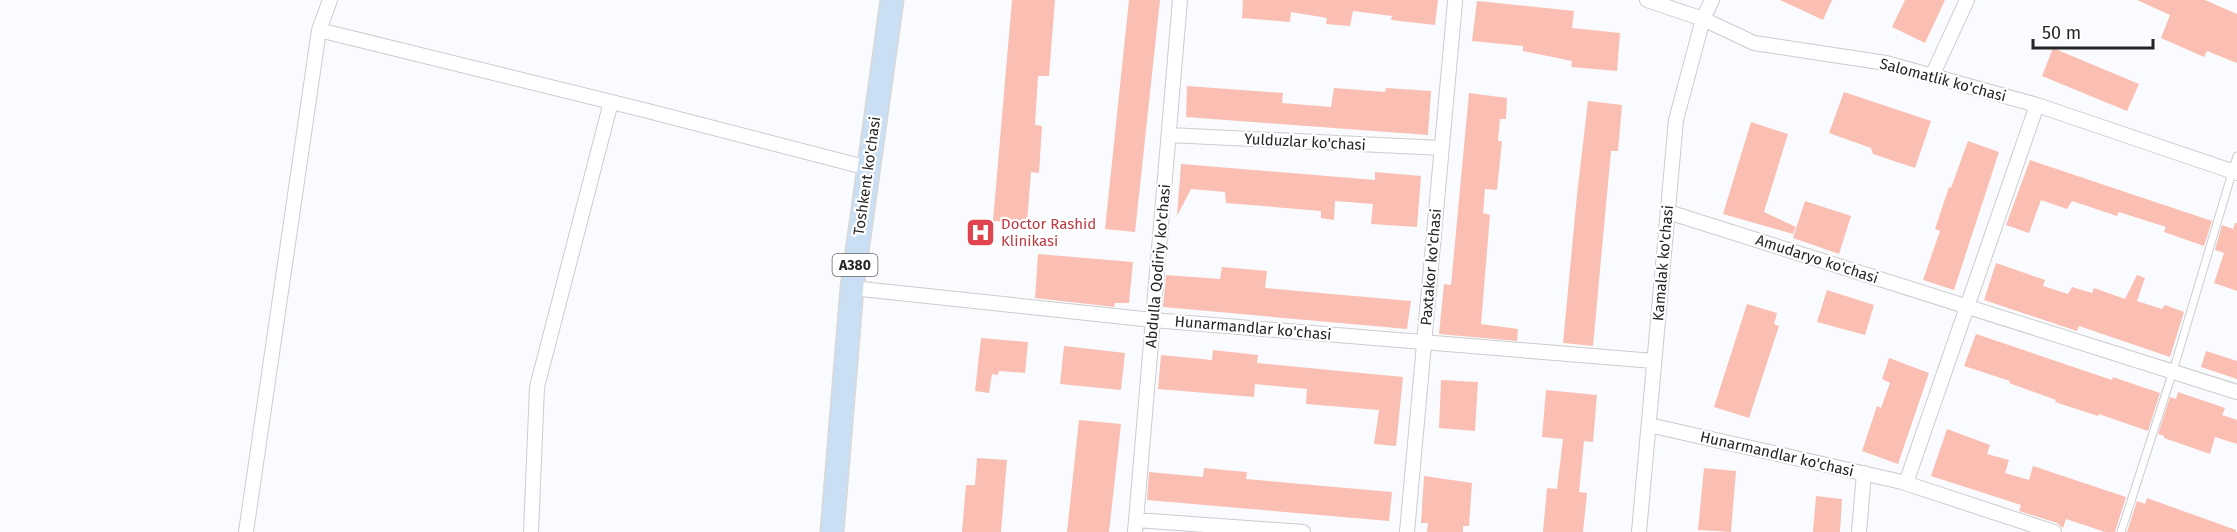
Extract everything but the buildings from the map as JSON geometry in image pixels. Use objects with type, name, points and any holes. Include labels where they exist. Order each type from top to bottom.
[{"type":"highway","name":"Toshkent ko'chasi","points":[[832,532],[852,288],[892,0]]},
{"type":"street","points":[[246,532],[319,30],[330,0]]},
{"type":"street","name":"Abdulla Qodiriy ko'chasi","points":[[1136,526],[1180,0]]},
{"type":"street","name":"Salomatlik ko'chasi","points":[[1647,0],[1703,20],[1754,42],[1886,63],[2037,105],[2234,172]]},
{"type":"street","name":"Kamalak ko'chasi","points":[[1639,532],[1676,120],[1703,20],[1712,0]]},
{"type":"street","points":[[1932,76],[1966,0]]},
{"type":"street","name":"Paxtakor ko'chasi","points":[[1407,532],[1455,2]]},
{"type":"street","points":[[319,30],[868,168]]},
{"type":"street","points":[[531,532],[537,387],[611,102]]},
{"type":"street","points":[[1906,483],[2037,105]]},
{"type":"street","name":"Yulduzlar ko'chasi","points":[[1168,135],[1442,148]]},
{"type":"street","name":"Amudaryo ko'chasi","points":[[1668,212],[2237,392]]},
{"type":"street","name":"Hunarmandlar ko'chasi","points":[[852,288],[1153,320],[1654,361]]},
{"type":"street","name":"Hunarmandlar ko'chasi","points":[[1649,425],[1906,483],[2054,532]]},
{"type":"street","points":[[1859,532],[1864,473]]},
{"type":"street","points":[[1136,526],[1303,532]]},
{"type":"lane","points":[[2121,532],[2173,371],[2237,156]]},
{"type":"place","name":"Doctor Rashid Klinikasi","points":[[980,233]]}]
